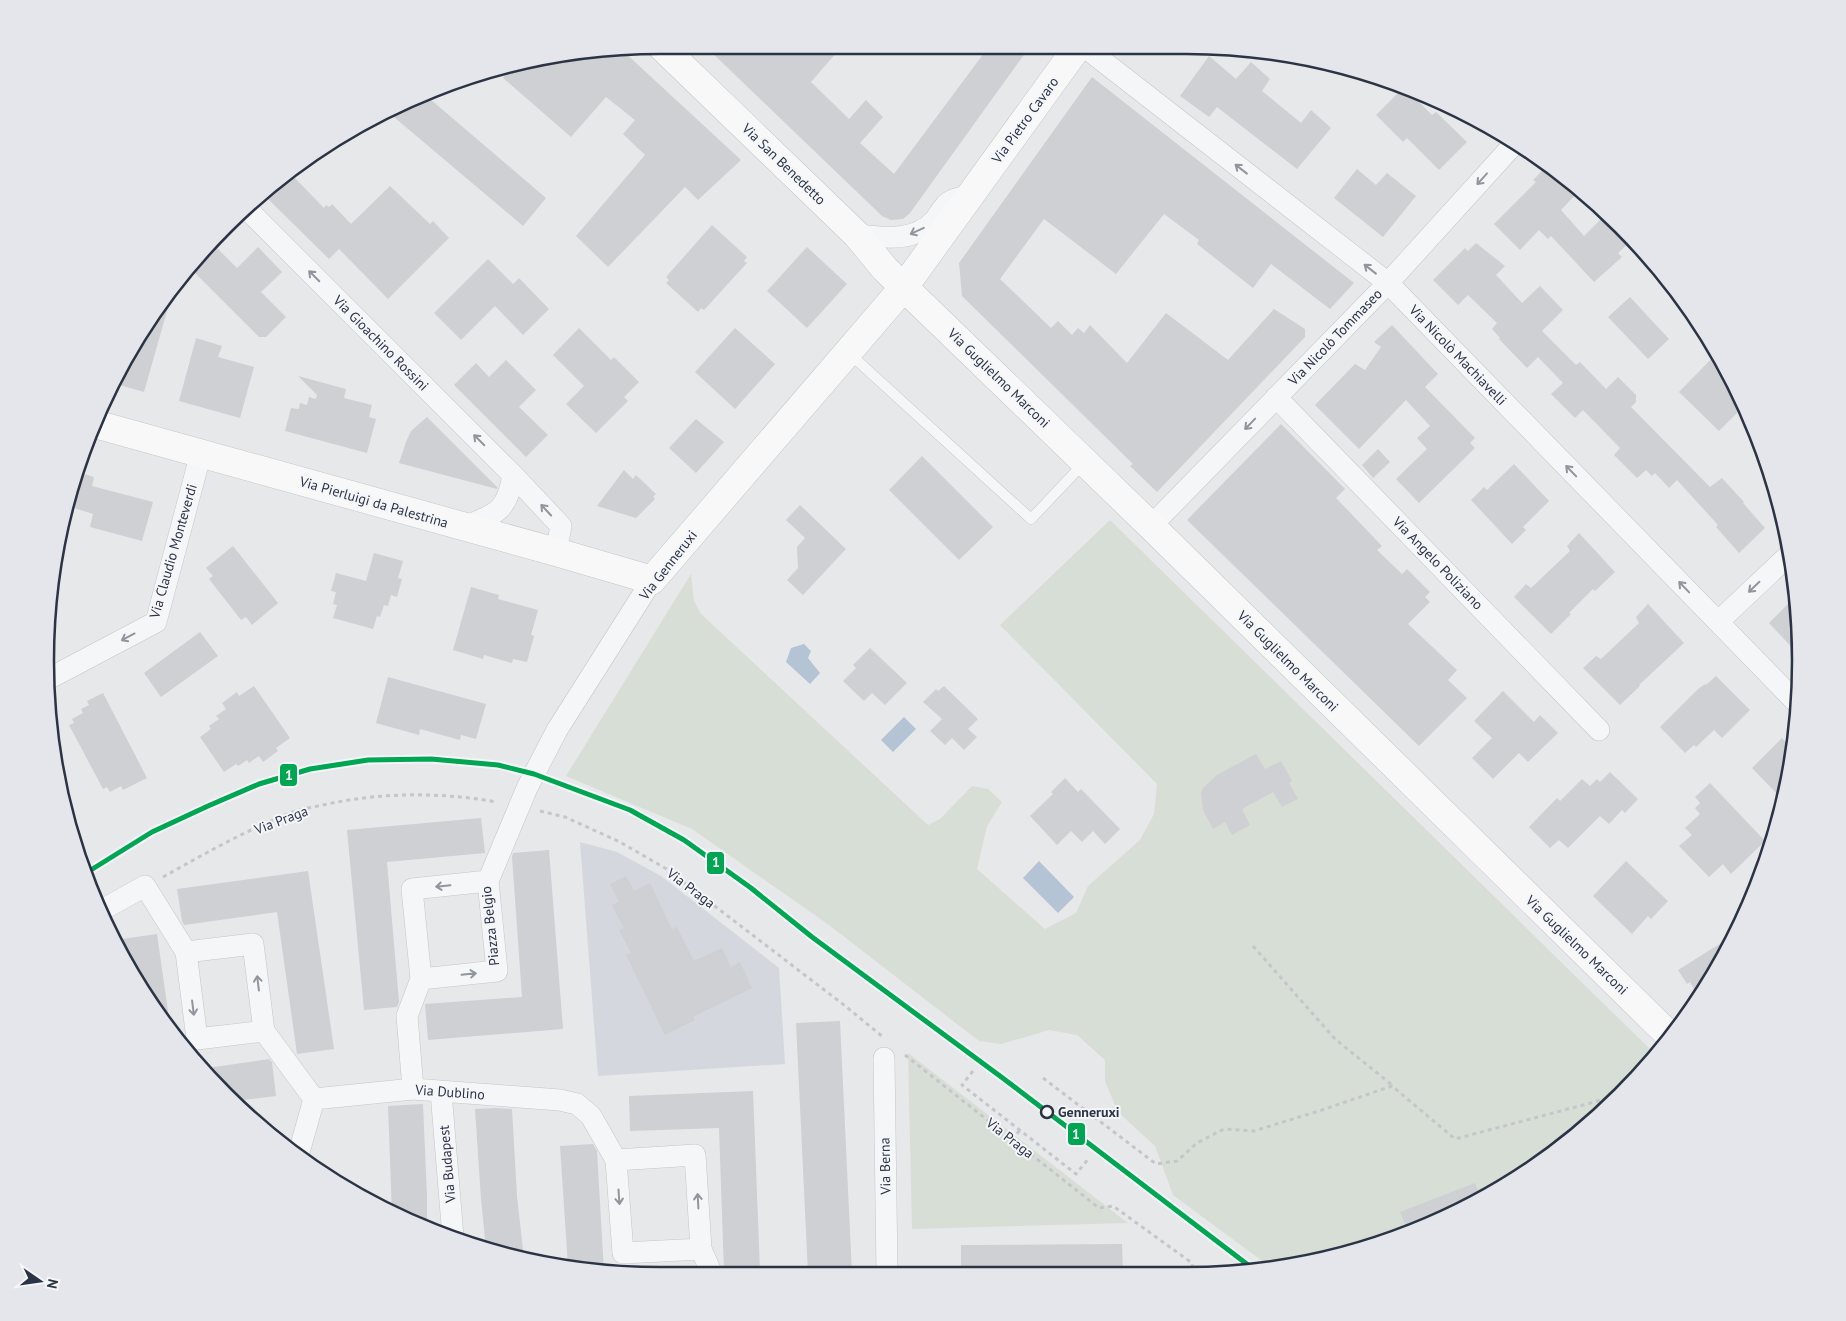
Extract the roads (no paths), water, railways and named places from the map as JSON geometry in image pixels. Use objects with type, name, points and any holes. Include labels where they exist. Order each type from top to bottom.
[{"type":"main road","name":"Via San Benedetto","points":[[669,54],[857,235],[885,269],[904,286]]},
{"type":"main road","name":"Via Pietro Cavaro","points":[[904,286],[1073,54]]},
{"type":"main road","name":"Via Genneruxi","points":[[652,580],[904,286]]},
{"type":"main road","name":"Via Guglielmo Marconi","points":[[904,286],[1666,1032]]},
{"type":"main road","name":"Via Pierluigi da Palestrina","points":[[101,426],[652,580]]},
{"type":"street","name":"Via Nicolò Machiavelli","points":[[1092,54],[1388,283],[1791,697]]},
{"type":"street","name":"Via Nicolò Tommaseo","points":[[1151,526],[1388,283],[1510,148]]},
{"type":"street","points":[[857,235],[891,238],[904,237],[922,230],[933,221],[950,201],[970,196]]},
{"type":"street","name":"Via Gioachino Rossini","points":[[251,213],[513,475],[561,526],[556,552]]},
{"type":"street","name":"Via Angelo Poliziano","points":[[1276,397],[1599,730]]},
{"type":"street","name":"Via Claudio Monteverdi","points":[[54,676],[156,622],[201,453]]},
{"type":"street","points":[[464,527],[485,518],[503,507],[513,475]]},
{"type":"street","points":[[1718,622],[1784,560]]},
{"type":"street","name":"Via Genneruxi","points":[[488,881],[519,806],[557,730],[652,580]]},
{"type":"street","name":"Piazza Belgio","points":[[412,1089],[408,1016],[421,979],[412,889],[488,881],[497,971],[421,979]]},
{"type":"street","points":[[106,907],[145,886],[186,952],[197,1039],[264,1031]]},
{"type":"street","points":[[186,952],[253,944],[264,1031],[314,1098],[300,1149]]},
{"type":"street","name":"Via Berna","points":[[887,1267],[891,1050]]},
{"type":"street","name":"Via Dublino","points":[[314,1098],[412,1089],[560,1100],[576,1104],[591,1116],[616,1160]]},
{"type":"street","name":"Via Budapest","points":[[442,1092],[452,1230]]},
{"type":"street","points":[[701,1249],[623,1254],[616,1160],[695,1155],[701,1249],[709,1267]]},
{"type":"lane","points":[[848,352],[1031,519],[1085,462]]},
{"type":"water","points":[[804,644],[811,651],[808,658],[820,673],[810,684],[786,662],[791,648]]},
{"type":"water","points":[[904,717],[916,729],[893,752],[881,740]]},
{"type":"water","points":[[1039,861],[1074,897],[1058,913],[1023,878]]},
{"type":"place","name":"Genneruxi","points":[[1047,1112]]}]
